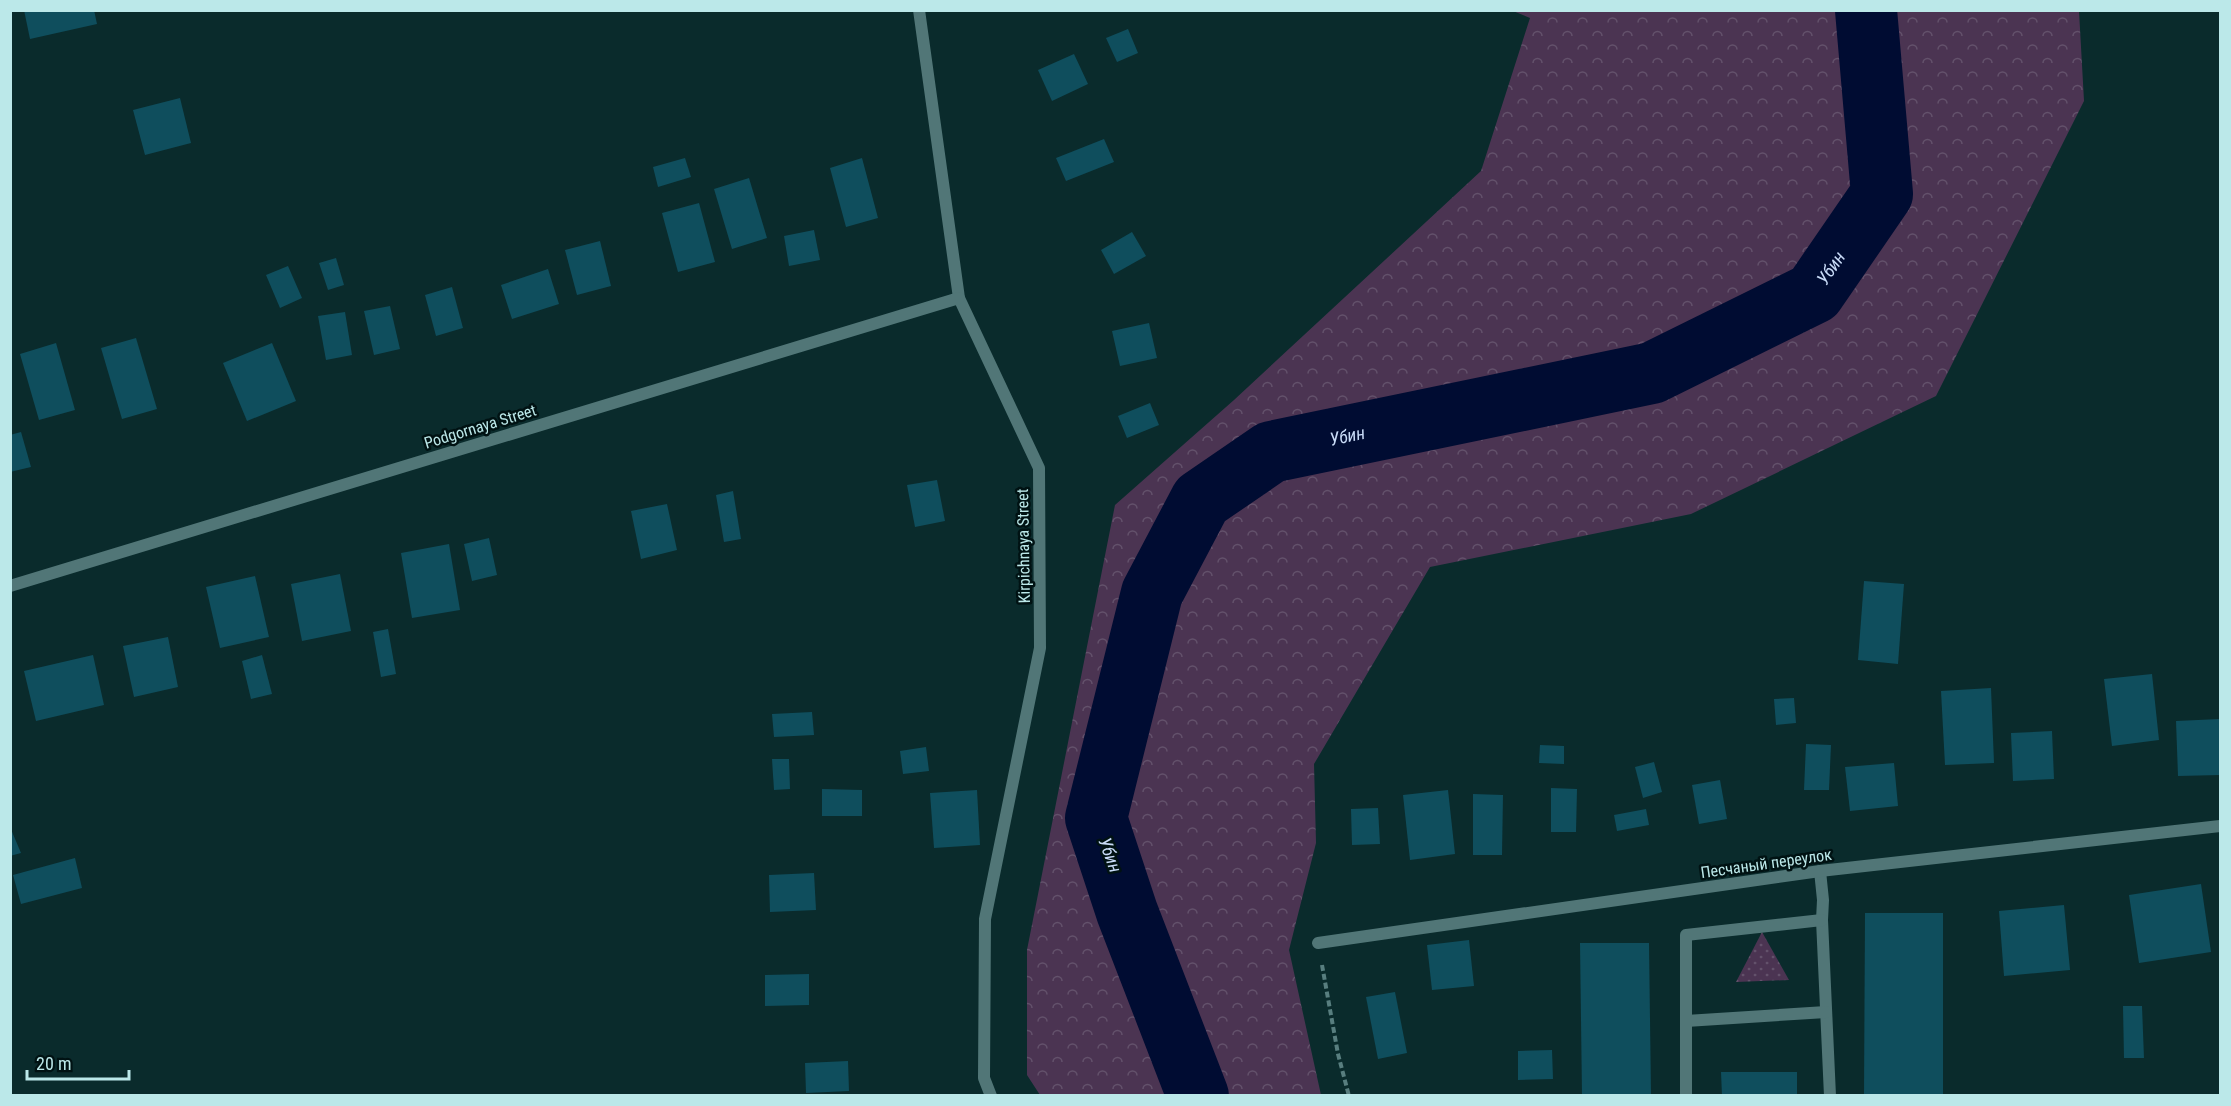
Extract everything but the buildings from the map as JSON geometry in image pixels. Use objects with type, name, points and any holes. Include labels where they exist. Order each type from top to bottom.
[{"type":"street","name":"Kirpichnaya Street","points":[[919,10],[958,298],[1039,468],[1040,648],[985,919],[984,1078],[991,1095]]},
{"type":"street","name":"Podgornaya Street","points":[[10,586],[958,298]]},
{"type":"street","name":"Песчаный переулок","points":[[1318,943],[1820,871],[2220,826]]},
{"type":"street","points":[[1820,871],[1830,1095]]},
{"type":"street","points":[[1686,1095],[1686,935],[1822,920]]},
{"type":"street","points":[[1686,1022],[1826,1012]]},
{"type":"path","points":[[1318,943],[1338,1054],[1349,1095]]},
{"type":"green space","points":[[1513,11],[2079,11],[2084,101],[1936,396],[1691,514],[1430,567],[1314,764],[1316,843],[1289,950],[1321,1095],[1040,1095],[1027,1075],[1027,950],[1115,505],[1234,400],[1481,171],[1530,18]]},
{"type":"green space","points":[[1762,932],[1789,980],[1736,982]]},
{"type":"waterway","name":"Убин","points":[[1198,1096],[1127,912],[1096,818],[1152,593],[1201,500],[1271,452],[1652,373],[1814,293],[1882,194],[1866,10]]}]
